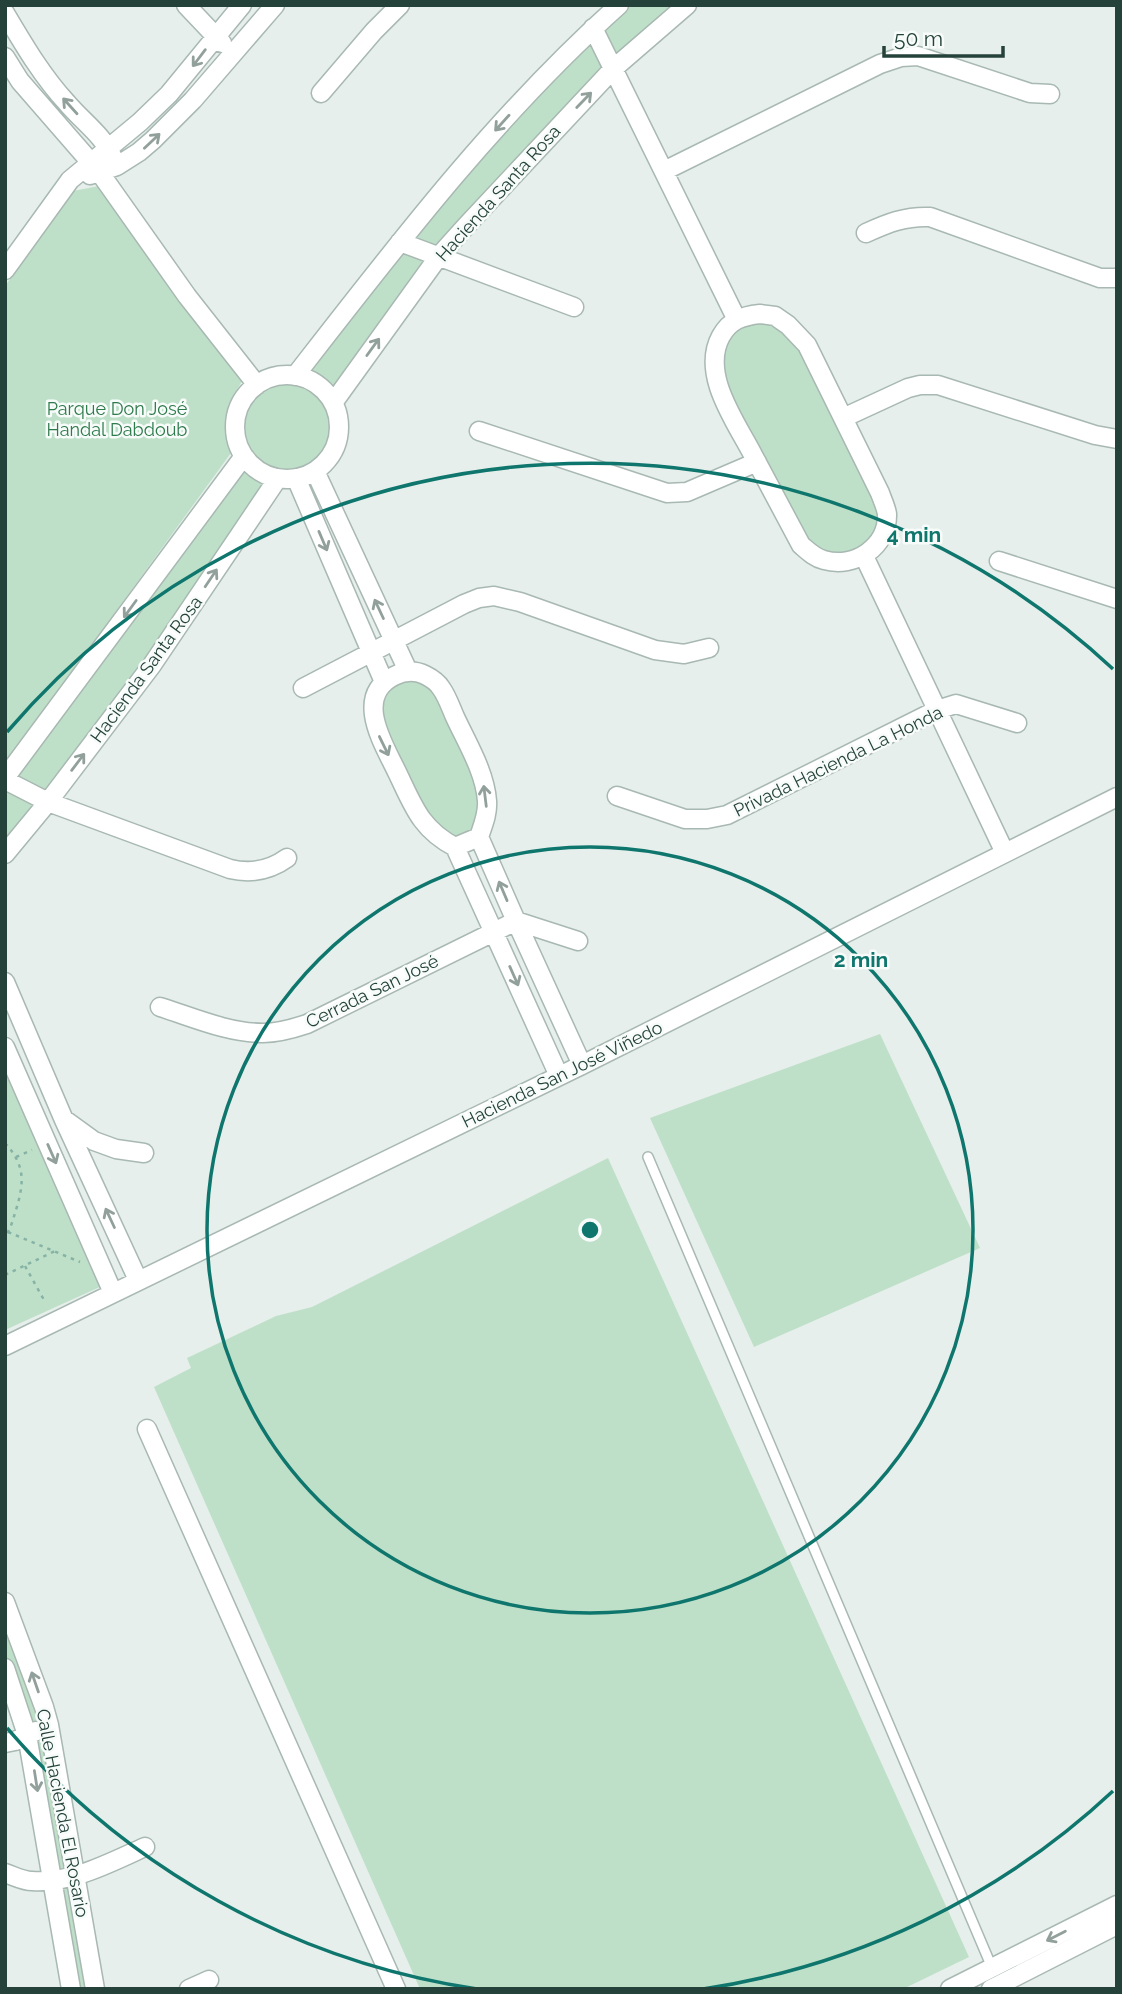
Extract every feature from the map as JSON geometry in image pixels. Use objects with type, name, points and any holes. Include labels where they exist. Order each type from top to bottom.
[{"type":"street","points":[[186,5],[233,53]]},
{"type":"street","points":[[5,270],[70,180],[139,152],[193,100],[275,5]]},
{"type":"street","points":[[321,93],[400,5]]},
{"type":"street","points":[[295,376],[428,206],[500,124],[593,28],[619,5]]},
{"type":"street","name":"Hacienda Santa Rosa","points":[[333,403],[439,256],[613,69],[687,5]]},
{"type":"street","points":[[102,167],[109,148],[169,94],[239,6],[257,26]]},
{"type":"street","points":[[5,12],[40,69],[66,103],[109,148]]},
{"type":"street","points":[[593,28],[736,318]]},
{"type":"street","points":[[664,171],[880,64],[901,57],[918,56],[1030,93],[1050,94]]},
{"type":"street","points":[[5,57],[12,85],[102,167],[167,268],[257,385]]},
{"type":"street","points":[[12,85],[40,69]]},
{"type":"street","points":[[866,233],[896,220],[914,216],[930,217],[1100,278],[1117,278]]},
{"type":"street","points":[[401,242],[574,307]]},
{"type":"street","points":[[760,314],[775,316],[795,330],[807,345],[843,418],[880,493],[887,514],[884,530],[871,551],[853,561],[840,563],[823,560],[801,545],[721,393],[714,362],[719,339],[726,328],[736,318],[760,314]]},
{"type":"street","points":[[295,376],[311,380],[324,390],[333,403],[340,428],[338,440],[325,463],[315,471],[287,478],[265,474],[244,456],[238,444],[236,418],[247,394],[257,385],[269,379],[295,376]]},
{"type":"street","points":[[843,418],[908,388],[937,385],[1096,435],[1117,439]]},
{"type":"street","points":[[479,431],[667,493],[687,492],[757,462]]},
{"type":"street","points":[[244,456],[5,779],[48,802],[241,872],[269,869],[287,858]]},
{"type":"street","points":[[315,471],[408,671]]},
{"type":"street","points":[[287,478],[384,682]]},
{"type":"street","name":"Hacienda Santa Rosa","points":[[5,854],[152,665],[287,478]]},
{"type":"street","points":[[864,556],[1005,853]]},
{"type":"street","points":[[999,561],[1117,599]]},
{"type":"street","points":[[303,688],[464,604],[494,596],[520,602],[656,650],[684,654],[709,648]]},
{"type":"street","points":[[559,1076],[455,847],[441,840],[421,821],[376,728],[373,709],[377,692],[384,682],[395,676],[408,671],[426,675],[442,688],[480,772],[487,804],[480,837],[582,1065]]},
{"type":"street","name":"Privada Hacienda La Honda","points":[[617,796],[685,818],[707,819],[727,815],[937,710],[956,704],[1017,723]]},
{"type":"street","name":"Hacienda San José Viñedo","points":[[5,1346],[582,1065],[1117,797]]},
{"type":"street","points":[[455,847],[480,837]]},
{"type":"street","points":[[516,921],[578,941]]},
{"type":"street","name":"Cerrada San José","points":[[160,1007],[246,1032],[264,1034],[285,1031],[306,1024],[516,921]]},
{"type":"street","points":[[5,982],[64,1120],[138,1280]]},
{"type":"street","points":[[5,1047],[113,1293]]},
{"type":"street","points":[[38,1123],[47,1119],[64,1120],[94,1141],[116,1149],[144,1153]]},
{"type":"street","points":[[147,1429],[396,1989]]},
{"type":"street","name":"Calle Hacienda El Rosario","points":[[5,1602],[49,1725],[95,1989]]},
{"type":"street","name":"Calle Hacienda El Rosario","points":[[5,1668],[27,1735],[71,1989]]},
{"type":"street","points":[[5,1743],[49,1725]]},
{"type":"street","points":[[5,1873],[31,1881],[52,1880],[75,1875],[145,1847]]},
{"type":"street","points":[[995,1980],[1117,1905]]},
{"type":"street","points":[[950,1989],[995,1980],[1117,1925]]},
{"type":"street","points":[[189,1989],[209,1980]]},
{"type":"lane","points":[[648,1157],[995,1980]]},
{"type":"path","points":[[5,1143],[16,1157],[23,1182],[7,1234],[89,1266]]},
{"type":"path","points":[[5,1275],[55,1251]]},
{"type":"path","points":[[25,1266],[44,1300]]},
{"type":"green space","points":[[626,5],[682,5],[614,63],[598,29]]},
{"type":"green space","points":[[592,35],[607,68],[439,250],[408,240],[505,124]]},
{"type":"green space","name":"Parque Don José Handal Dabdoub","points":[[99,186],[242,381],[228,405],[231,453],[5,764],[5,286],[73,191]]},
{"type":"green space","points":[[403,248],[433,258],[334,395],[316,378],[302,374]]},
{"type":"green space","points":[[761,318],[781,324],[805,348],[883,514],[870,545],[841,559],[804,543],[723,389],[720,346],[731,330]]},
{"type":"green space","points":[[286,380],[304,383],[319,393],[329,408],[332,426],[329,444],[319,459],[304,469],[286,472],[268,469],[253,459],[243,444],[240,426],[243,408],[253,393],[268,383]]},
{"type":"green space","points":[[244,462],[262,478],[272,481],[41,804],[5,845],[5,786]]},
{"type":"green space","points":[[410,677],[437,688],[482,795],[476,833],[461,840],[423,818],[378,727],[386,687]]},
{"type":"green space","points":[[880,1034],[980,1248],[754,1347],[650,1118]]},
{"type":"green space","points":[[5,1070],[102,1286],[5,1330]]},
{"type":"green space","points":[[608,1158],[969,1957],[903,1989],[420,1989],[154,1387],[191,1368],[187,1358],[276,1316],[312,1307]]},
{"type":"green space","points":[[5,1612],[40,1707],[91,1989],[74,1989],[5,1665]]}]
